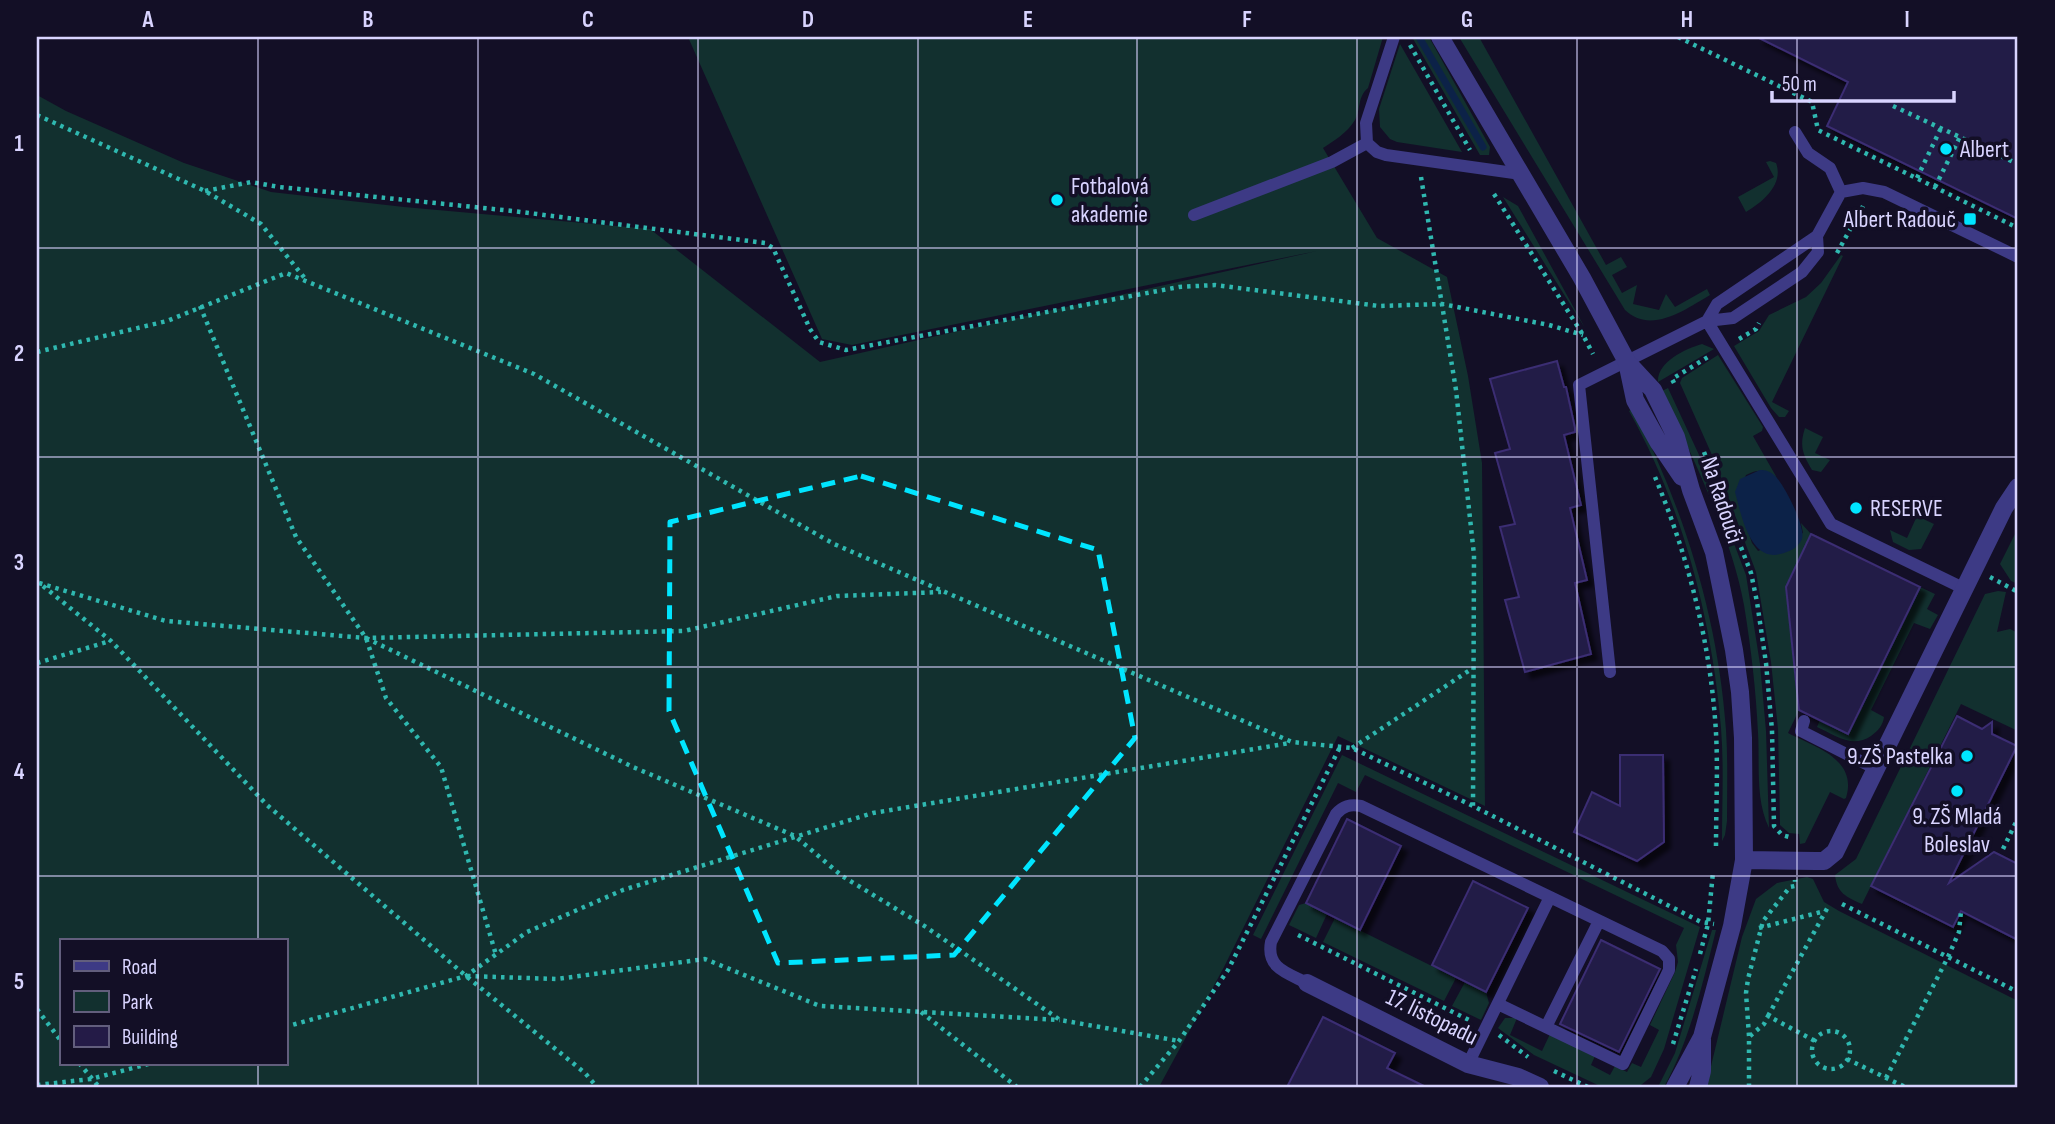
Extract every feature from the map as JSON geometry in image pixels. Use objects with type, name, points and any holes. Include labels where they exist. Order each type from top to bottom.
[{"type":"street","points":[[1440,37],[1582,278],[1627,362]]},
{"type":"street","name":"Na Radouči","points":[[1627,362],[1636,400],[1659,443],[1691,491],[1714,552],[1734,650],[1743,738],[1744,860],[1732,926],[1702,1037]]},
{"type":"street","points":[[1744,860],[1816,861],[1831,857],[2004,508],[2018,487]]},
{"type":"street","name":"17. listopadu","points":[[1307,983],[1468,1064],[1516,1082],[1540,1087]]},
{"type":"street","points":[[1675,1087],[1702,1037]]},
{"type":"street","points":[[1698,1087],[1702,1071],[1702,1037]]},
{"type":"lane","points":[[1394,37],[1366,123],[1367,143],[1377,152],[1386,155],[1521,174]]},
{"type":"lane","points":[[1795,132],[1808,153],[1830,168],[1842,192]]},
{"type":"lane","points":[[1194,215],[1332,162],[1367,143]]},
{"type":"lane","points":[[1707,321],[1717,304],[1817,236],[1842,192],[1863,188],[1884,192],[2018,257]]},
{"type":"lane","points":[[1610,672],[1578,385],[1707,321],[1733,318],[1802,272],[1818,252],[1817,236]]},
{"type":"lane","points":[[1707,321],[1831,524],[1965,589]]},
{"type":"lane","points":[[1804,721],[1801,731],[1876,769]]},
{"type":"lane","points":[[1307,983],[1276,968],[1270,949],[1336,814],[1340,808],[1361,806],[1662,951],[1667,955],[1670,964],[1623,1065],[1498,1004]]},
{"type":"lane","points":[[1468,1064],[1550,897]]},
{"type":"lane","points":[[1545,1027],[1599,921]]},
{"type":"path","points":[[1405,37],[1473,154]]},
{"type":"path","points":[[1678,37],[1809,100],[1812,102],[1818,130],[2018,228]]},
{"type":"path","points":[[1691,43],[1695,37]]},
{"type":"path","points":[[1893,106],[2018,164]]},
{"type":"path","points":[[37,115],[205,191],[261,224],[308,282]]},
{"type":"path","points":[[1917,178],[1941,128]]},
{"type":"path","points":[[1935,187],[1960,137]]},
{"type":"path","points":[[1418,160],[1455,390],[1474,555],[1473,806]]},
{"type":"path","points":[[205,191],[251,182],[765,243],[773,248],[810,330],[819,342],[846,350],[1180,288],[1215,285],[1379,306],[1442,304],[1549,325],[1583,335]]},
{"type":"path","points":[[1494,194],[1593,355]]},
{"type":"path","points":[[37,352],[167,321],[286,273],[534,374],[834,544],[1294,742]]},
{"type":"path","points":[[200,306],[296,537],[366,638],[386,698],[441,767],[496,955]]},
{"type":"path","points":[[1677,392],[1672,380],[1717,352]]},
{"type":"path","points":[[1653,473],[1677,535],[1707,652],[1716,732],[1716,846]]},
{"type":"path","points":[[1989,577],[2018,592]]},
{"type":"path","points":[[38,582],[166,621],[366,638],[684,631],[837,596],[944,592]]},
{"type":"path","points":[[38,582],[111,641],[267,805],[466,976],[586,1073],[597,1087]]},
{"type":"path","points":[[366,638],[633,766],[795,836],[842,876],[926,927],[1060,1020]]},
{"type":"path","points":[[37,663],[111,641]]},
{"type":"path","points":[[1352,748],[1474,668]]},
{"type":"path","points":[[466,976],[527,932],[623,890],[873,813],[1294,742],[1352,748],[1708,924],[1717,925]]},
{"type":"path","points":[[1140,1087],[1179,1041],[1228,970],[1339,747]]},
{"type":"path","points":[[2003,849],[2018,818]]},
{"type":"path","points":[[1671,1051],[1708,924],[1713,872]]},
{"type":"path","points":[[1749,1087],[1746,993],[1760,928],[1769,911],[1790,887],[1795,886],[1795,880]]},
{"type":"path","points":[[1842,904],[2018,992]]},
{"type":"path","points":[[1749,1036],[1764,1024],[1827,908],[1760,928]]},
{"type":"path","points":[[1886,1078],[1948,957],[1959,932],[1961,911]]},
{"type":"path","points":[[1297,935],[1478,1025]]},
{"type":"path","points":[[287,1026],[466,976],[557,979],[705,959],[820,1006],[1060,1020],[1179,1041]]},
{"type":"path","points":[[37,1009],[60,1040]]},
{"type":"path","points":[[920,1011],[1017,1087]]},
{"type":"path","points":[[1768,1016],[1815,1041]]},
{"type":"path","points":[[1825,1032],[1838,1032],[1847,1041],[1847,1059],[1831,1069],[1820,1065],[1813,1055],[1815,1041],[1825,1032]]},
{"type":"path","points":[[1847,1059],[1905,1087]]},
{"type":"path","points":[[80,1064],[99,1087]]},
{"type":"path","points":[[37,1085],[91,1079],[148,1064]]},
{"type":"highlighted area","points":[[861,476],[1098,550],[1135,738],[954,955],[778,963],[669,711],[670,522]]},
{"type":"green space","points":[[688,37],[1383,37],[1355,120],[1345,132],[1323,148],[1377,238],[1447,277],[1468,376],[1482,463],[1485,806],[1338,736],[1224,967],[1159,1087],[37,1087],[37,95],[66,111],[184,163],[271,192],[650,229],[820,362],[1317,251],[852,345],[822,339]]},
{"type":"green space","points":[[1412,37],[1429,37],[1490,147],[1489,155],[1480,155]]},
{"type":"green space","points":[[1459,37],[1479,37],[1606,265],[1621,257],[1627,267],[1612,275],[1622,293],[1637,285],[1633,304],[1659,310],[1666,294],[1675,307],[1707,289],[1710,295],[1679,312],[1657,320],[1635,317],[1625,310]]},
{"type":"green space","points":[[1400,44],[1462,152],[1397,142],[1390,139],[1380,127],[1379,109]]},
{"type":"green space","points":[[1766,162],[1776,163],[1778,171],[1775,185],[1765,198],[1746,212],[1738,197],[1774,177]]},
{"type":"green space","points":[[1503,197],[1518,206],[1585,328]]},
{"type":"green space","points":[[1841,255],[1843,256],[1772,402],[1789,411],[1785,417],[1779,417],[1734,346],[1759,331],[1769,315],[1806,297],[1821,283]]},
{"type":"green space","points":[[1702,344],[1714,349],[1658,382],[1662,368],[1673,357]]},
{"type":"green space","points":[[1718,355],[1763,427],[1762,431],[1753,436],[1777,478],[1762,471],[1746,475],[1737,498],[1752,543],[1758,551],[1803,533],[1801,523],[1811,534],[1786,587],[1799,710],[1788,733],[1832,756],[1846,773],[1848,785],[1844,799],[1830,792],[1805,843],[1800,844],[1799,834],[1789,833],[1780,825],[1778,729],[1771,662],[1756,572],[1716,464],[1680,383],[1682,378]]},
{"type":"green space","points":[[1668,388],[1706,470],[1746,575],[1760,664],[1766,731],[1769,828],[1760,793],[1755,685],[1747,621],[1738,578],[1720,523],[1662,391]]},
{"type":"green space","points":[[1633,409],[1668,485],[1707,605],[1722,688],[1727,741],[1727,821],[1722,841],[1721,728],[1717,687],[1702,606],[1679,525],[1665,486],[1629,411]]},
{"type":"green space","points":[[1805,428],[1823,437],[1815,453],[1830,460],[1821,472],[1812,470],[1804,455],[1802,440]]},
{"type":"green space","points":[[1917,516],[1934,524],[1921,549],[1909,550],[1893,542],[1890,530],[1907,538]]},
{"type":"green space","points":[[2018,528],[2018,584],[2011,581],[2000,564]]},
{"type":"green space","points":[[1920,587],[1935,594],[1927,609],[1938,615],[1930,629],[1914,623],[1871,710],[1884,717],[1880,728],[1864,740],[1850,741],[1817,727],[1820,720],[1848,734]]},
{"type":"green space","points":[[2006,592],[1997,632],[2010,629],[2018,633],[2018,731],[1961,704],[1862,904],[1840,890],[1835,875],[1856,859],[1985,594]]},
{"type":"green space","points":[[1342,755],[1700,927],[1664,1049],[1651,1077],[1641,1085],[1602,1087],[1534,1055],[1498,1028],[1505,1018],[1517,1018],[1510,1035],[1542,1051],[1550,1034],[1595,1056],[1591,1065],[1610,1075],[1615,1066],[1627,1072],[1632,1063],[1641,1067],[1659,1030],[1650,1025],[1675,972],[1678,962],[1676,945],[1684,928],[1365,775],[1356,792],[1338,783],[1261,939],[1253,935]]},
{"type":"green space","points":[[1807,877],[1813,879],[1824,902],[1839,911],[2018,1001],[2018,1087],[1706,1087],[1742,937],[1756,899],[1777,883]]},
{"type":"green space","points":[[1306,903],[1327,914],[1316,938],[1289,925],[1299,905]]},
{"type":"green space","points":[[1335,918],[1456,978],[1444,1001],[1323,942]]},
{"type":"green space","points":[[1712,930],[1716,930],[1688,1030],[1664,1087],[1658,1087],[1675,1053]]},
{"type":"green space","points":[[1465,982],[1486,992],[1489,1003],[1481,1020],[1452,1006]]},
{"type":"water","points":[[1760,470],[1770,472],[1779,481],[1789,496],[1801,525],[1802,539],[1793,549],[1783,553],[1770,555],[1761,551],[1748,534],[1740,512],[1735,492],[1740,479]]},
{"type":"building","name":"Albert","points":[[1757,37],[2018,37],[2018,219],[1827,126],[1848,82]]},
{"type":"building","points":[[1557,361],[1575,428],[1575,432],[1564,435],[1581,505],[1570,508],[1587,580],[1575,583],[1591,654],[1525,672],[1505,600],[1519,597],[1500,527],[1515,524],[1495,453],[1510,449],[1490,379]]},
{"type":"building","points":[[1811,534],[1920,587],[1848,734],[1799,710],[1786,587]]},
{"type":"building","name":"9. ZŠ Mladá Boleslav","points":[[1957,716],[1982,729],[1992,722],[1992,734],[2017,746],[1949,883],[1994,852],[2018,864],[2018,940],[1961,911],[1953,927],[1871,886]]},
{"type":"building","points":[[1620,755],[1663,755],[1664,842],[1637,861],[1574,832],[1592,792],[1620,806]]},
{"type":"building","points":[[1347,819],[1401,846],[1360,930],[1306,903]]},
{"type":"building","points":[[1473,881],[1528,908],[1486,992],[1432,965]]},
{"type":"building","points":[[1601,940],[1660,969],[1619,1052],[1560,1024]]},
{"type":"building","points":[[1323,1017],[1395,1053],[1387,1068],[1426,1087],[1287,1087]]},
{"type":"waterway","points":[[1419,37],[1483,147]]},
{"type":"place","name":"Albert","points":[[1946,149]]},
{"type":"place","name":"Fotbalová akademie","points":[[1057,200]]},
{"type":"place","name":"Albert Radouč","points":[[1970,219]]},
{"type":"place","name":"RESERVE","points":[[1856,508]]},
{"type":"place","name":"9.ZŠ Pastelka","points":[[1967,756]]},
{"type":"place","name":"9. ZŠ Mladá Boleslav","points":[[1957,791]]}]
